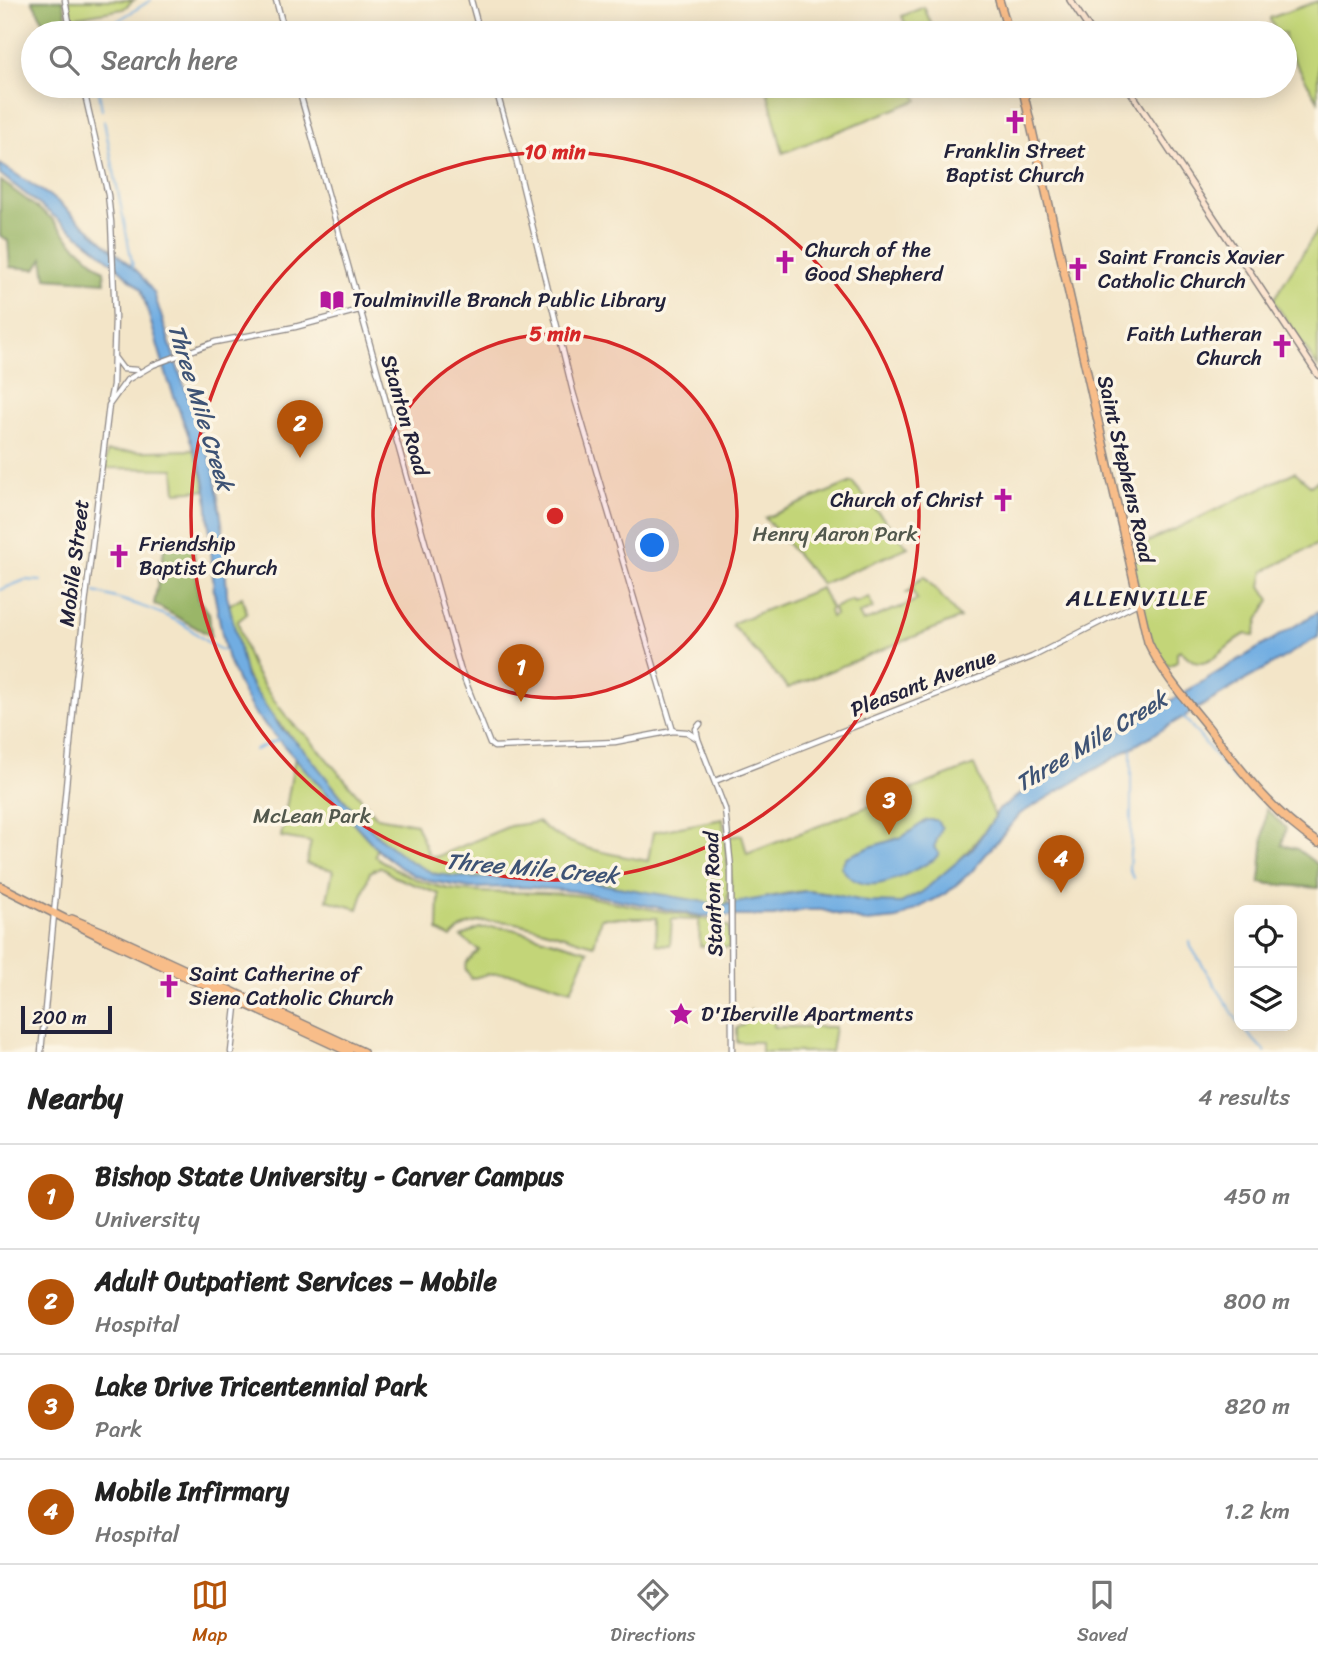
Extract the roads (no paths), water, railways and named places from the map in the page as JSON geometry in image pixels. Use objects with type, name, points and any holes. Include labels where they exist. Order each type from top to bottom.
[{"type":"main road","points":[[999,0],[1005,21]]},
{"type":"main road","points":[[1070,0],[1084,21]]},
{"type":"main road","name":"Saint Stephens Road","points":[[1025,98],[1148,642],[1164,672],[1263,797],[1280,814],[1318,843]]},
{"type":"main road","points":[[1135,98],[1318,375]]},
{"type":"main road","points":[[0,886],[68,918],[78,926],[363,1052]]},
{"type":"main road","points":[[237,997],[349,1052]]},
{"type":"street","points":[[65,0],[69,21]]},
{"type":"street","points":[[276,0],[282,21]]},
{"type":"street","points":[[471,0],[477,21]]},
{"type":"street","points":[[86,98],[108,195],[112,239],[113,371],[109,405]]},
{"type":"street","name":"Stanton Road","points":[[301,98],[460,668],[490,744],[494,747],[615,742],[673,731]]},
{"type":"street","points":[[498,98],[573,391],[673,731],[687,732],[698,739]]},
{"type":"street","points":[[113,371],[122,384],[141,370],[215,342],[295,327],[359,310]]},
{"type":"street","points":[[113,355],[123,369],[141,370]]},
{"type":"street","name":"Mobile Street","points":[[41,1052],[77,668],[109,405],[122,384]]},
{"type":"street","name":"Pleasant Avenue","points":[[715,781],[1032,657],[1138,603]]},
{"type":"street","name":"Stanton Road","points":[[700,724],[696,729],[698,739],[725,809],[732,898],[732,1052]]},
{"type":"street","points":[[680,728],[691,731],[698,739]]},
{"type":"street","points":[[231,1052],[237,997]]},
{"type":"water","points":[[0,164],[56,200],[139,273],[154,293],[214,470],[223,530],[227,595],[246,677],[280,727],[304,750],[344,800],[381,839],[411,862],[435,874],[471,878],[577,880],[722,905],[806,891],[868,902],[901,903],[922,892],[972,849],[997,811],[1039,780],[1318,612],[1318,637],[1020,814],[972,871],[947,893],[897,919],[866,922],[822,910],[773,916],[701,916],[574,891],[524,887],[471,888],[430,881],[401,868],[380,852],[255,714],[228,660],[214,592],[203,474],[168,380],[141,289],[100,252],[0,174]]},
{"type":"water","points":[[927,820],[936,820],[942,828],[934,847],[939,854],[934,860],[898,878],[873,884],[850,878],[841,867],[846,857],[902,837]]},
{"type":"waterway","points":[[117,21],[151,0]]},
{"type":"waterway","points":[[100,98],[102,110]]},
{"type":"waterway","points":[[104,121],[133,267]]},
{"type":"waterway","points":[[0,590],[25,580],[41,581]]},
{"type":"waterway","points":[[69,585],[84,588]]},
{"type":"waterway","points":[[95,592],[169,617],[185,625],[213,646],[226,651]]},
{"type":"waterway","points":[[1183,716],[1235,780]]},
{"type":"waterway","points":[[255,750],[280,739]]},
{"type":"waterway","points":[[1131,749],[1129,869],[1133,878]]},
{"type":"waterway","points":[[1190,942],[1234,1015]]},
{"type":"waterway","points":[[1246,1031],[1265,1052]]},
{"type":"place","name":"Franklin Street Baptist Church","points":[[1015,122]]},
{"type":"place","name":"Church of the Good Shepherd","points":[[785,262]]},
{"type":"place","name":"Saint Francis Xavier Catholic Church","points":[[1078,269]]},
{"type":"place","name":"Toulminville Branch Public Library","points":[[332,300]]},
{"type":"place","name":"Faith Lutheran Church","points":[[1282,346]]},
{"type":"place","name":"Adult Outpatient Services – Mobile","points":[[300,458]]},
{"type":"place","name":"Church of Christ","points":[[1003,500]]},
{"type":"place","name":"Friendship Baptist Church","points":[[119,556]]},
{"type":"place","name":"Bishop State University - Carver Campus","points":[[521,702]]},
{"type":"place","name":"Lake Drive Tricentennial Park","points":[[889,835]]},
{"type":"place","name":"Mobile Infirmary","points":[[1061,893]]},
{"type":"place","name":"Saint Catherine of Siena Catholic Church","points":[[169,986]]},
{"type":"place","name":"D'Iberville Apartments","points":[[681,1014]]},
{"type":"district","name":"ALLENVILLE","points":[[1137,598]]},
{"type":"water label","name":"Three Mile Creek","points":[[201,407]]},
{"type":"water label","name":"Three Mile Creek","points":[[1091,741]]},
{"type":"water label","name":"Three Mile Creek","points":[[532,868]]},
{"type":"park label","name":"Henry Aaron Park","points":[[835,534]]},
{"type":"park label","name":"McLean Park","points":[[312,816]]}]
